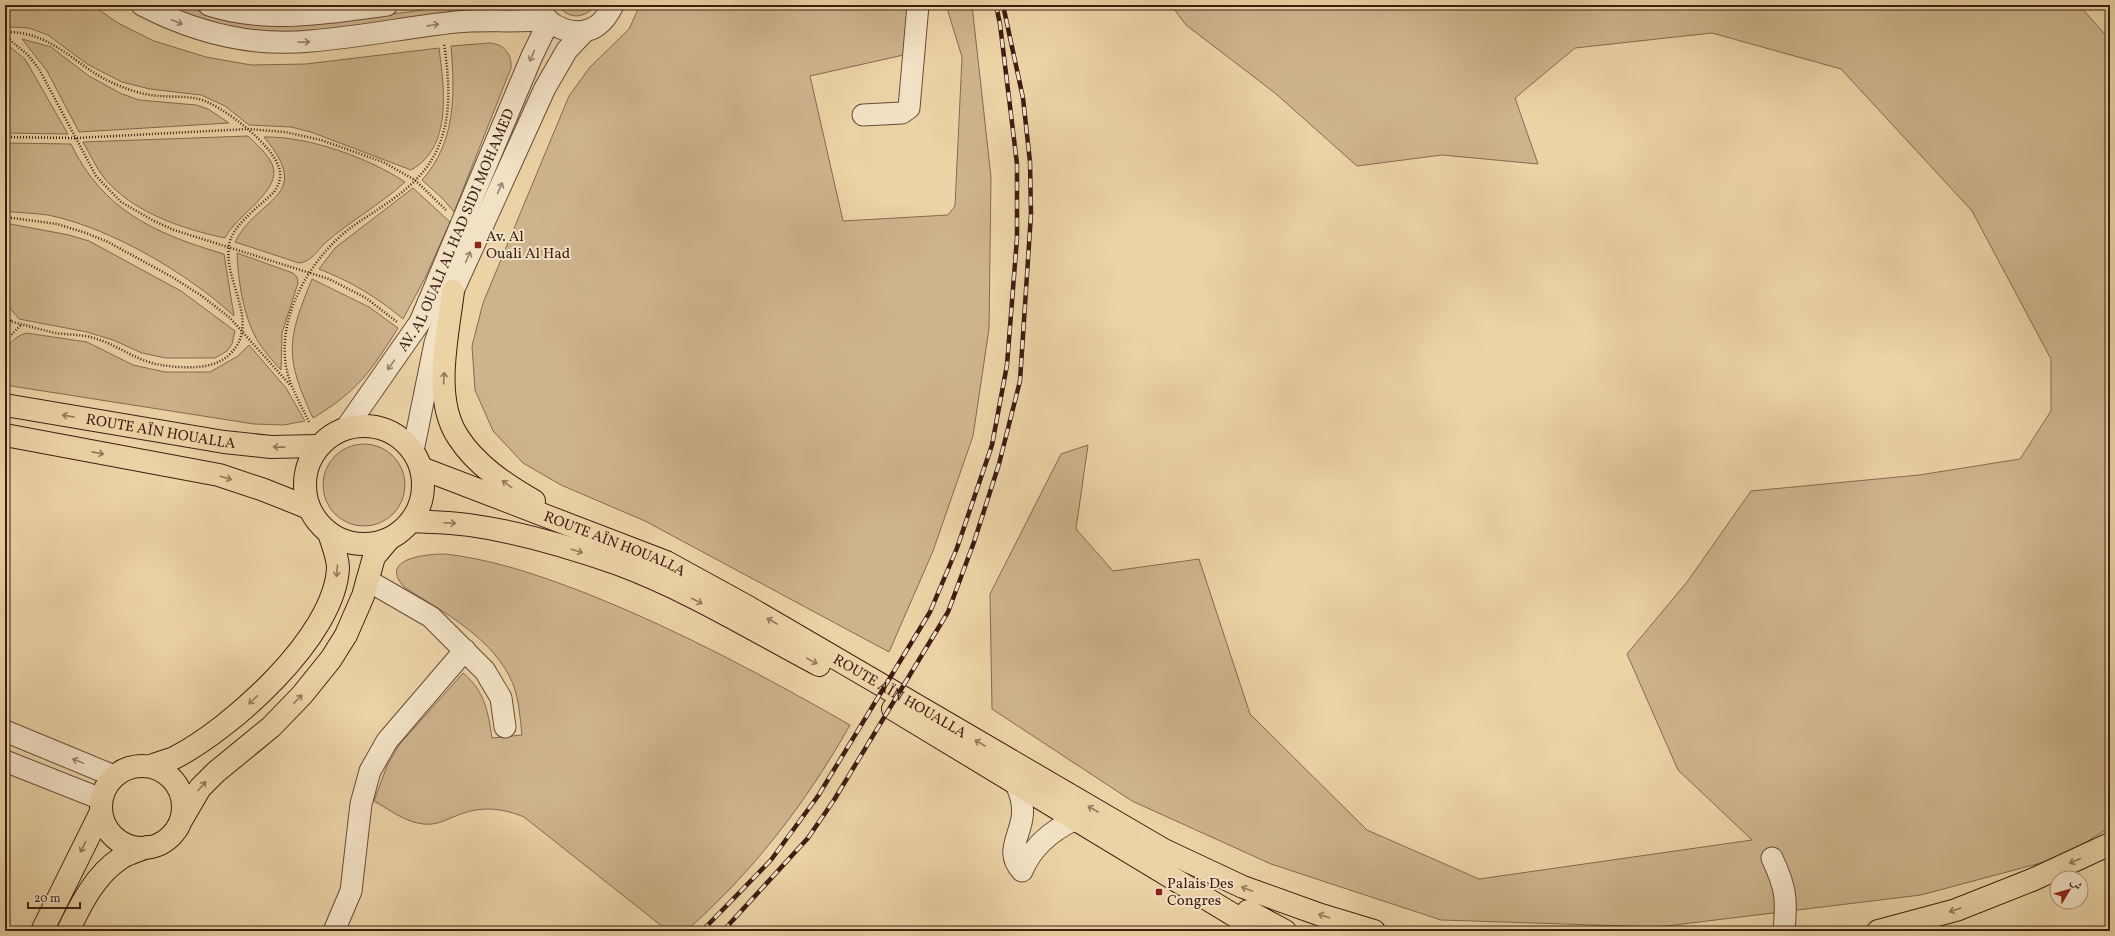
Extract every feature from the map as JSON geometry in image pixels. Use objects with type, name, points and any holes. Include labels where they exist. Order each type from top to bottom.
[{"type":"main road","points":[[453,291],[443,386],[447,412],[457,436],[475,458],[509,486],[576,527]]},
{"type":"main road","name":"ROUTE AÏN HOUALLA","points":[[5,405],[224,442],[271,447],[318,446]]},
{"type":"main road","points":[[68,931],[94,884],[108,868],[122,858],[146,847],[165,841],[175,832],[200,788],[216,772],[271,727],[302,696],[331,659],[346,635],[363,596],[374,557],[389,539],[412,521],[420,504],[424,486],[417,459],[400,437],[383,428],[365,425],[346,428],[331,435],[318,446],[309,460],[305,476],[305,492],[309,508],[317,522],[329,533],[343,541],[359,544],[375,543],[389,539]]},
{"type":"main road","name":"ROUTE AÏN HOUALLA","points":[[5,435],[219,476],[264,490],[309,508]]},
{"type":"main road","name":"ROUTE AÏN HOUALLA","points":[[417,459],[576,527],[636,549],[696,577],[1177,857],[1243,887],[1321,916],[1374,931]]},
{"type":"main road","name":"ROUTE AÏN HOUALLA","points":[[412,521],[467,524],[558,544],[619,564],[655,580],[833,672],[1074,820],[1260,931]]},
{"type":"main road","points":[[151,766],[173,758],[205,738],[247,706],[284,670],[315,630],[332,597],[338,567],[329,533]]},
{"type":"main road","points":[[42,931],[101,805],[106,786],[114,776],[125,769],[138,765],[151,766],[163,771],[173,779],[181,791],[184,805],[182,819]]},
{"type":"main road","points":[[101,805],[105,825],[113,835],[124,844],[138,848],[146,847]]},
{"type":"main road","points":[[1126,828],[1192,876],[1252,913],[1285,931]]},
{"type":"main road","points":[[1878,931],[1956,910],[2032,880],[2110,844]]},
{"type":"street","points":[[142,5],[186,25],[216,34],[248,40],[279,42],[311,42],[457,22],[545,15],[566,30],[585,31]]},
{"type":"street","points":[[209,5],[245,13],[278,16],[312,15],[388,5]]},
{"type":"street","name":"AV. AL OUALI AL HAD SIDI MOHAMED","points":[[417,459],[434,343],[453,291],[545,88],[567,50],[585,31],[597,26],[607,16],[613,5]]},
{"type":"street","points":[[863,115],[902,113],[909,108],[918,5]]},
{"type":"street","name":"AV. AL OUALI AL HAD SIDI MOHAMED","points":[[346,428],[420,322],[532,56],[545,15]]},
{"type":"street","points":[[367,580],[423,611],[441,625],[485,671],[497,688],[501,698],[505,727]]},
{"type":"street","points":[[334,931],[351,891],[362,804],[370,770],[387,741],[465,650]]},
{"type":"street","points":[[5,731],[114,776]]},
{"type":"street","points":[[5,760],[101,805]]},
{"type":"street","points":[[1016,784],[1023,806],[1023,817],[1013,855],[1016,864],[1022,871],[1026,861],[1039,845],[1055,831],[1074,820]]},
{"type":"street","points":[[1772,858],[1781,877],[1787,899],[1784,931]]},
{"type":"path","points":[[5,32],[26,33],[37,36],[64,50],[101,77],[129,89],[159,96],[198,99],[208,102],[229,114],[248,129],[275,159],[279,166],[280,180],[274,192],[236,230],[228,247],[230,266],[243,320],[242,332],[234,350],[217,363],[195,367],[178,367],[145,362],[94,338],[57,333],[5,320]]},
{"type":"path","points":[[5,36],[28,55],[39,69],[96,176],[121,202],[154,221],[174,230],[329,279],[360,295],[398,323]]},
{"type":"path","points":[[309,422],[293,388],[286,362],[286,334],[298,294],[308,272],[341,235],[397,196],[415,180],[435,154],[446,122],[449,91],[444,38]]},
{"type":"path","points":[[5,137],[76,138],[248,129],[285,132],[321,140],[382,162],[415,180],[450,215]]},
{"type":"path","points":[[5,217],[72,228],[108,242],[172,276],[202,296],[230,318],[293,388]]},
{"type":"path","points":[[5,313],[12,322]]},
{"type":"path","points":[[5,341],[22,324]]},
{"type":"shaded area","points":[[5,5],[92,5],[118,23],[154,41],[206,57],[251,65],[306,64],[439,48],[443,80],[443,115],[440,132],[434,147],[424,160],[411,170],[311,132],[291,127],[249,125],[225,106],[201,95],[150,89],[122,82],[87,64],[48,35],[29,28],[10,27],[5,24]]},
{"type":"shaded area","points":[[162,5],[181,5],[211,15],[308,25],[461,5],[499,5],[498,10],[466,11],[310,31],[285,32],[248,30],[223,26]]},
{"type":"shaded area","points":[[558,5],[596,5],[587,13],[577,16],[567,13]]},
{"type":"shaded area","points":[[640,5],[910,5],[908,54],[810,76],[843,221],[948,215],[955,206],[962,57],[946,5],[972,5],[991,177],[989,329],[973,436],[933,551],[889,652],[645,521],[561,485],[523,463],[493,431],[475,390],[472,346],[483,303],[569,96],[590,67],[629,29]]},
{"type":"shaded area","points":[[1171,5],[2079,5],[2110,40],[2110,827],[2063,857],[1921,895],[1658,927],[1441,920],[1271,864],[1132,801],[992,709],[990,594],[1061,454],[1088,445],[1076,529],[1113,571],[1199,559],[1250,714],[1367,830],[1479,879],[1752,840],[1678,770],[1627,654],[1687,582],[1751,491],[1919,475],[2020,459],[2051,411],[2051,359],[1972,211],[1841,69],[1712,33],[1575,48],[1515,98],[1538,164],[1442,155],[1357,166],[1275,93],[1186,25]]},
{"type":"shaded area","points":[[22,39],[51,47],[89,76],[122,94],[139,100],[196,105],[208,109],[229,123],[79,132],[47,71]]},
{"type":"shaded area","points":[[5,43],[25,59],[68,134],[5,133]]},
{"type":"shaded area","points":[[490,43],[499,45],[506,51],[510,58],[511,68],[454,212],[443,199],[422,180],[433,165],[441,150],[451,117],[453,82],[451,46]]},
{"type":"shaded area","points":[[248,136],[267,156],[272,164],[274,174],[265,193],[231,229],[225,238],[193,230],[160,218],[130,201],[105,179],[83,142]]},
{"type":"shaded area","points":[[264,137],[300,140],[338,150],[374,165],[405,182],[325,243],[307,261],[299,263],[235,242],[245,227],[268,205],[283,185],[284,173],[278,157]]},
{"type":"shaded area","points":[[5,143],[71,144],[84,167],[99,187],[134,217],[176,238],[224,254],[234,316],[194,284],[147,254],[122,241],[72,221],[48,215],[5,211]]},
{"type":"shaded area","points":[[413,188],[450,222],[426,276],[403,319],[363,290],[319,269],[335,248]]},
{"type":"shaded area","points":[[5,223],[69,235],[89,241],[181,291],[235,331],[232,344],[227,351],[215,358],[166,358],[142,353],[113,340],[87,332],[19,319],[5,302]]},
{"type":"shaded area","points":[[237,253],[293,273],[297,277],[298,283],[282,333],[281,370],[261,346],[251,329],[242,297]]},
{"type":"shaded area","points":[[312,279],[369,307],[398,328],[380,356],[353,389],[313,418],[297,379],[293,363],[292,348],[298,318]]},
{"type":"shaded area","points":[[26,333],[87,342],[133,365],[165,372],[210,372],[238,356],[249,345],[286,388],[305,421],[284,425],[254,424],[5,385],[5,361],[8,348],[18,337]]},
{"type":"shaded area","points":[[364,444],[380,447],[393,456],[402,469],[405,485],[402,501],[393,514],[380,523],[364,526],[348,523],[335,514],[326,501],[323,485],[326,469],[335,456],[348,447]]},
{"type":"shaded area","points":[[445,554],[483,560],[520,570],[593,596],[659,625],[723,656],[850,725],[815,782],[777,835],[734,885],[686,931],[668,931],[524,817],[502,810],[487,809],[464,813],[434,824],[423,824],[410,821],[374,801],[387,766],[399,745],[463,673],[481,695],[487,711],[492,738],[522,735],[518,702],[513,684],[493,653],[466,628],[404,587],[398,577],[397,570],[401,564],[408,560],[427,555]]},
{"type":"railway","points":[[702,931],[771,860],[818,796],[930,612],[957,548],[992,445],[1007,365],[1017,238],[1017,164],[1000,24],[996,5]]},
{"type":"railway","points":[[723,931],[808,838],[834,800],[948,612],[974,542],[999,464],[1020,381],[1031,214],[1030,162],[1023,98],[1003,5]]},
{"type":"place","name":"Av. Al Ouali Al Had","points":[[478,245]]},
{"type":"place","name":"Palais Des Congres","points":[[1159,892]]}]
